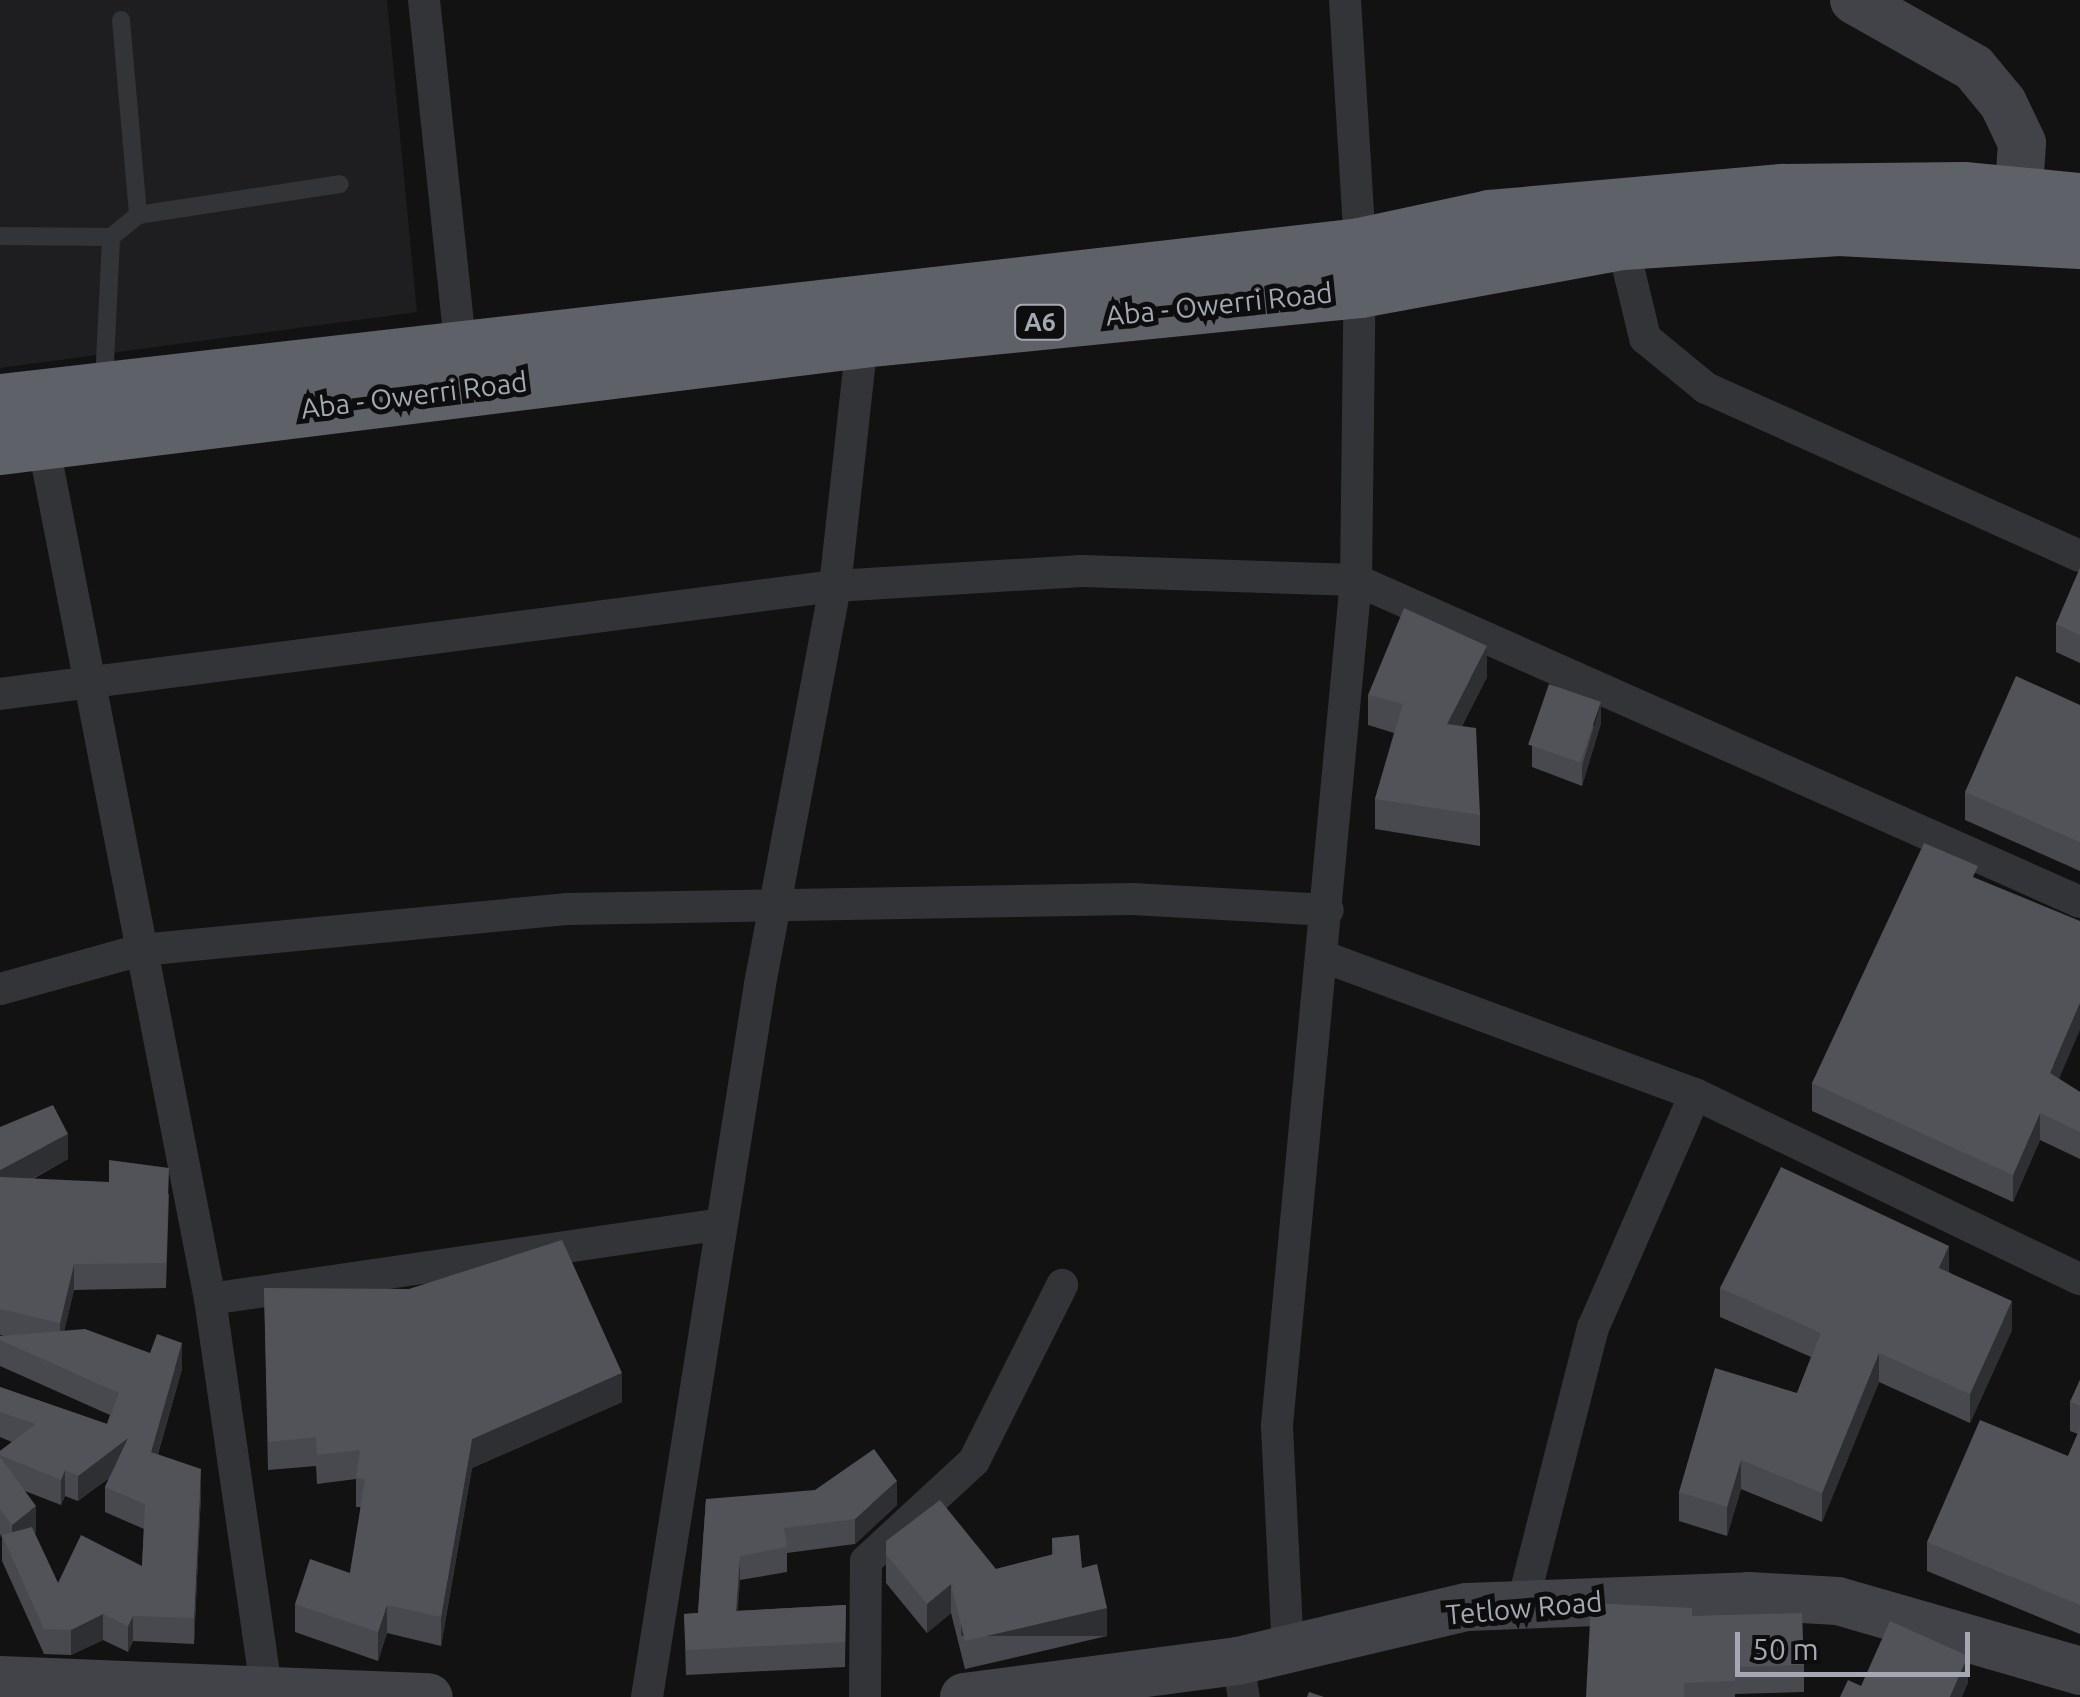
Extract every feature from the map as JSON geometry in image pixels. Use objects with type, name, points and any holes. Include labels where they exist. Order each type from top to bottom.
[{"type":"highway","name":"Aba - Owerri Road","points":[[20,421],[862,340],[1360,268],[1489,216],[1672,199],[2020,214],[2080,240]]},
{"type":"highway","name":"Aba - Owerri Road","points":[[20,421],[104,388],[460,344],[1622,242],[2020,214],[2080,200]]},
{"type":"street","points":[[424,0],[460,344]]},
{"type":"street","points":[[1288,1652],[1278,1425],[1328,958],[1328,910],[1356,580],[1360,268],[1345,0]]},
{"type":"street","points":[[1854,0],[1984,80],[2022,143],[2020,214]]},
{"type":"street","points":[[1622,242],[1645,338],[1706,388],[2080,556]]},
{"type":"street","points":[[647,1697],[722,1224],[834,586],[862,340]]},
{"type":"street","points":[[20,421],[93,679],[210,1298],[267,1693]]},
{"type":"street","points":[[0,694],[834,586],[1082,571],[1356,580],[2080,902]]},
{"type":"street","points":[[0,989],[142,950],[568,909],[777,902],[1132,899],[1328,910]]},
{"type":"street","points":[[1328,958],[1695,1094],[2080,1279]]},
{"type":"street","points":[[1523,1602],[1592,1328],[1695,1094]]},
{"type":"street","points":[[210,1298],[722,1224]]},
{"type":"street","points":[[865,1697],[866,1562],[974,1461],[1062,1284]]},
{"type":"street","name":"Tetlow Road","points":[[964,1697],[1241,1679],[1288,1652],[1523,1602],[1838,1601],[2080,1671]]},
{"type":"street","points":[[2,1674],[267,1693],[429,1697]]},
{"type":"lane","points":[[121,20],[138,215]]},
{"type":"lane","points":[[0,236],[111,238],[138,215],[340,184]]},
{"type":"lane","points":[[104,388],[111,238]]},
{"type":"shaded area","points":[[0,0],[387,0],[417,312],[0,368]]},
{"type":"building","points":[[2080,568],[2080,635],[2056,624]]},
{"type":"building","points":[[1404,608],[1487,646],[1447,724],[1476,728],[1480,815],[1375,799],[1403,704],[1368,695]]},
{"type":"building","points":[[2016,676],[2080,705],[2080,842],[1965,792]]},
{"type":"building","points":[[1549,684],[1601,702],[1580,762],[1528,745]]},
{"type":"building","points":[[1924,843],[1978,866],[1973,877],[2080,921],[2080,1003],[2050,1073],[2080,1092],[2080,1132],[2040,1113],[2013,1175],[1812,1083]]},
{"type":"building","points":[[53,1105],[68,1134],[0,1170],[0,1127]]},
{"type":"building","points":[[109,1160],[169,1168],[166,1263],[74,1264],[60,1323],[0,1309],[0,1177],[109,1182]]},
{"type":"building","points":[[1781,1167],[1949,1246],[1939,1268],[2012,1301],[1970,1394],[1879,1353],[1822,1493],[1741,1460],[1727,1507],[1679,1492],[1715,1368],[1797,1393],[1821,1333],[1720,1288]]},
{"type":"building","points":[[562,1240],[622,1373],[472,1439],[441,1617],[387,1605],[378,1632],[295,1604],[310,1559],[350,1573],[365,1479],[356,1478],[360,1450],[317,1455],[316,1437],[268,1442],[264,1288],[409,1289]]},
{"type":"building","points":[[85,1329],[150,1353],[157,1334],[182,1343],[151,1452],[201,1469],[194,1618],[133,1616],[128,1626],[103,1614],[71,1630],[44,1629],[2,1535],[32,1527],[58,1583],[81,1535],[142,1566],[145,1504],[105,1487],[128,1438],[78,1476],[65,1470],[61,1480],[0,1455],[0,1451],[36,1424],[0,1412],[0,1387],[107,1424],[119,1393],[0,1340],[0,1336]]},
{"type":"building","points":[[2080,1380],[2080,1406],[2070,1402]]},
{"type":"building","points":[[1980,1420],[2068,1456],[2080,1428],[2080,1605],[1927,1542]]},
{"type":"building","points":[[874,1449],[897,1481],[855,1519],[784,1528],[787,1547],[740,1556],[736,1611],[846,1605],[845,1642],[686,1650],[684,1614],[698,1613],[706,1499],[815,1490]]},
{"type":"building","points":[[0,1457],[36,1506],[12,1525],[0,1509]]},
{"type":"building","points":[[940,1500],[996,1569],[1054,1554],[1052,1538],[1079,1535],[1082,1568],[1097,1564],[1107,1608],[965,1641],[951,1584],[927,1604],[886,1554],[886,1541]]},
{"type":"building","points":[[1591,1603],[1692,1608],[1692,1616],[1802,1613],[1804,1665],[1735,1667],[1735,1681],[1684,1683],[1684,1697],[1586,1697]]},
{"type":"building","points":[[1890,1621],[1968,1656],[1950,1697],[1840,1697],[1848,1680],[1861,1686]]}]
